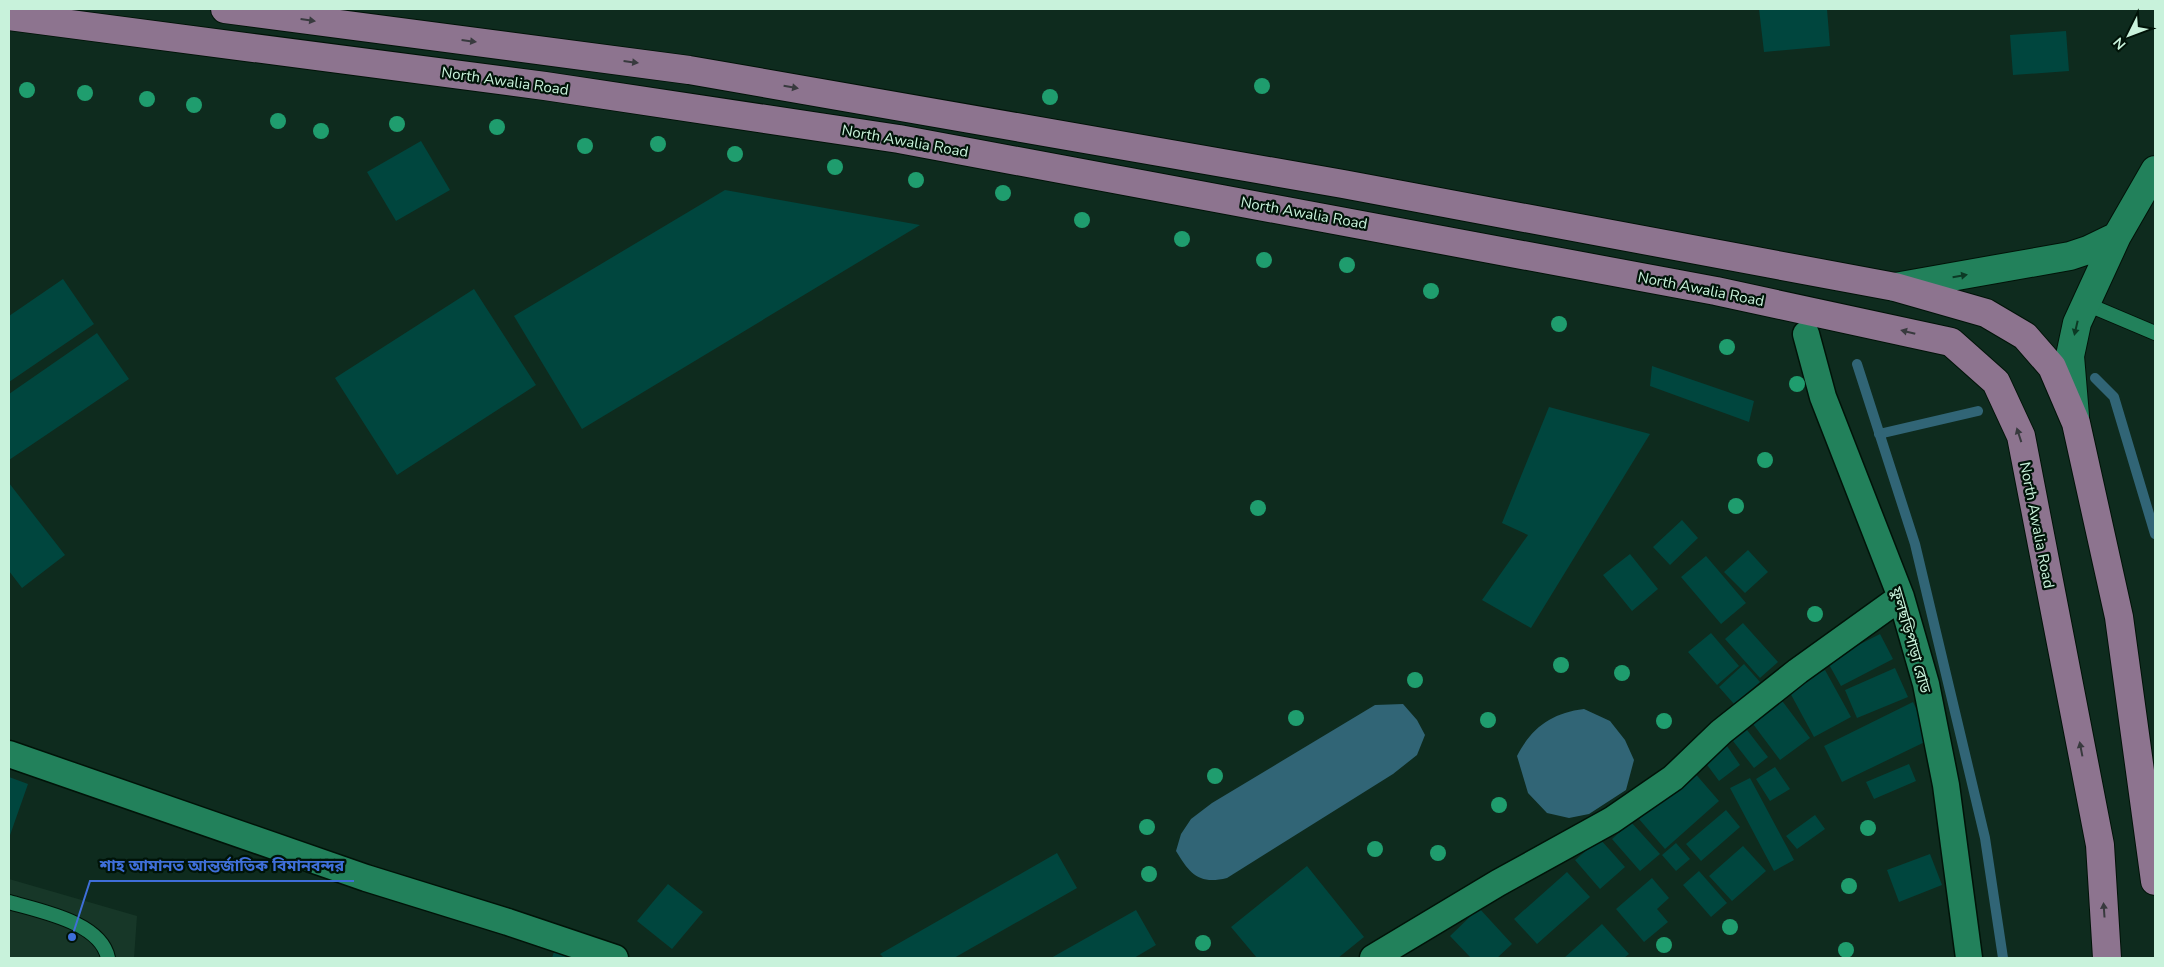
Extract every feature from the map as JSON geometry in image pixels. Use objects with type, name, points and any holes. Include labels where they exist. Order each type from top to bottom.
[{"type":"main road","points":[[225,9],[689,70],[1314,179],[1895,287],[1986,313],[2025,336],[2052,367],[2076,423]]},
{"type":"main road","name":"North Awalia Road","points":[[9,16],[545,86],[899,140],[1716,291],[1951,342],[1996,382],[2021,436],[2100,845],[2108,958]]},
{"type":"main road","points":[[2155,170],[2117,236],[2084,303],[2077,323],[2070,356],[2076,423],[2119,617],[2155,881]]},
{"type":"main road","points":[[1895,287],[2070,256],[2088,250],[2117,236]]},
{"type":"street","name":"ফুলছড়িপাড়া রোড","points":[[1806,334],[1823,397],[1901,598],[1926,684],[1946,786],[1969,958]]},
{"type":"street","points":[[1374,958],[1498,883],[1612,820],[1672,778],[1721,732],[1798,671],[1901,598]]},
{"type":"street","points":[[9,754],[366,878],[508,922],[615,958]]},
{"type":"lane","points":[[2084,303],[2155,333]]},
{"type":"lane","points":[[9,902],[66,918],[90,933],[106,951],[108,958]]},
{"type":"shaded area","points":[[9,879],[137,916],[134,958],[9,958]]},
{"type":"water","points":[[1403,704],[1417,720],[1425,735],[1417,755],[1393,774],[1227,878],[1217,880],[1202,879],[1186,866],[1176,851],[1181,834],[1191,819],[1212,803],[1375,705]]},
{"type":"water","points":[[1584,709],[1610,721],[1625,740],[1634,760],[1626,790],[1589,814],[1569,818],[1547,813],[1528,793],[1517,756],[1529,737],[1544,723],[1562,714]]},
{"type":"building","points":[[1759,9],[1827,9],[1830,46],[1764,52]]},
{"type":"building","points":[[2066,31],[2069,71],[2013,75],[2010,35]]},
{"type":"building","points":[[421,141],[450,190],[396,221],[367,172]]},
{"type":"building","points":[[725,190],[920,225],[582,429],[514,316]]},
{"type":"building","points":[[63,279],[94,324],[9,382],[9,316]]},
{"type":"building","points":[[474,289],[536,385],[397,475],[335,378]]},
{"type":"building","points":[[97,333],[129,379],[9,460],[9,394]]},
{"type":"building","points":[[1652,366],[1754,401],[1749,422],[1650,386]]},
{"type":"building","points":[[1549,407],[1650,434],[1531,628],[1482,600],[1528,535],[1502,523]]},
{"type":"building","points":[[9,483],[65,555],[22,588],[9,571]]},
{"type":"building","points":[[1682,520],[1698,538],[1670,565],[1653,547]]},
{"type":"building","points":[[1748,550],[1768,572],[1745,593],[1724,572]]},
{"type":"building","points":[[1630,554],[1658,589],[1632,611],[1603,575]]},
{"type":"building","points":[[1706,556],[1746,603],[1721,624],[1681,577]]},
{"type":"building","points":[[1743,623],[1778,662],[1760,678],[1725,639]]},
{"type":"building","points":[[1711,633],[1739,666],[1717,685],[1688,652]]},
{"type":"building","points":[[1880,634],[1893,659],[1841,686],[1827,661]]},
{"type":"building","points":[[1744,664],[1760,682],[1734,704],[1719,687]]},
{"type":"building","points":[[1895,668],[1908,697],[1857,718],[1845,690]]},
{"type":"building","points":[[1825,670],[1851,717],[1814,737],[1788,689]]},
{"type":"building","points":[[1780,698],[1810,738],[1780,760],[1750,720]]},
{"type":"building","points":[[1913,702],[1931,739],[1842,782],[1824,746]]},
{"type":"building","points":[[1747,730],[1768,757],[1754,768],[1733,741]]},
{"type":"building","points":[[1727,746],[1740,765],[1719,781],[1705,762]]},
{"type":"building","points":[[1909,764],[1916,781],[1874,799],[1866,782]]},
{"type":"building","points":[[1775,767],[1790,789],[1770,801],[1756,779]]},
{"type":"building","points":[[1693,771],[1719,801],[1665,849],[1639,819]]},
{"type":"building","points":[[9,777],[28,784],[9,838]]},
{"type":"building","points":[[1750,778],[1794,860],[1774,871],[1730,788]]},
{"type":"building","points":[[1726,810],[1740,827],[1701,861],[1686,844]]},
{"type":"building","points":[[1815,815],[1825,829],[1797,849],[1786,836]]},
{"type":"building","points":[[1631,822],[1660,854],[1640,871],[1612,839]]},
{"type":"building","points":[[1600,839],[1625,867],[1600,889],[1575,860]]},
{"type":"building","points":[[1676,843],[1690,859],[1676,871],[1662,855]]},
{"type":"building","points":[[1743,846],[1766,871],[1732,901],[1709,876]]},
{"type":"building","points":[[1057,853],[1077,888],[954,958],[884,958],[880,954]]},
{"type":"building","points":[[1930,854],[1942,885],[1899,902],[1887,870]]},
{"type":"building","points":[[1307,866],[1364,937],[1338,958],[1257,958],[1231,927]]},
{"type":"building","points":[[1699,871],[1727,903],[1711,917],[1683,885]]},
{"type":"building","points":[[1567,872],[1590,897],[1537,944],[1514,919]]},
{"type":"building","points":[[1652,878],[1669,898],[1657,909],[1668,922],[1644,942],[1616,909]]},
{"type":"building","points":[[668,884],[703,912],[672,949],[637,921]]},
{"type":"building","points":[[1479,908],[1512,944],[1497,958],[1471,958],[1450,936]]},
{"type":"building","points":[[1136,910],[1156,945],[1134,958],[1051,958]]},
{"type":"building","points":[[1602,924],[1629,954],[1624,958],[1564,958]]},
{"type":"building","points":[[555,949],[582,958],[552,958]]},
{"type":"waterway","points":[[1857,364],[1915,544],[1985,838],[2003,958]]},
{"type":"waterway","points":[[2095,378],[2114,397],[2155,534]]},
{"type":"waterway","points":[[1879,434],[1978,411]]},
{"type":"place","name":"শাহ আমানত আন্তর্জাতিক বিমানবন্দর","points":[[72,937]]}]
